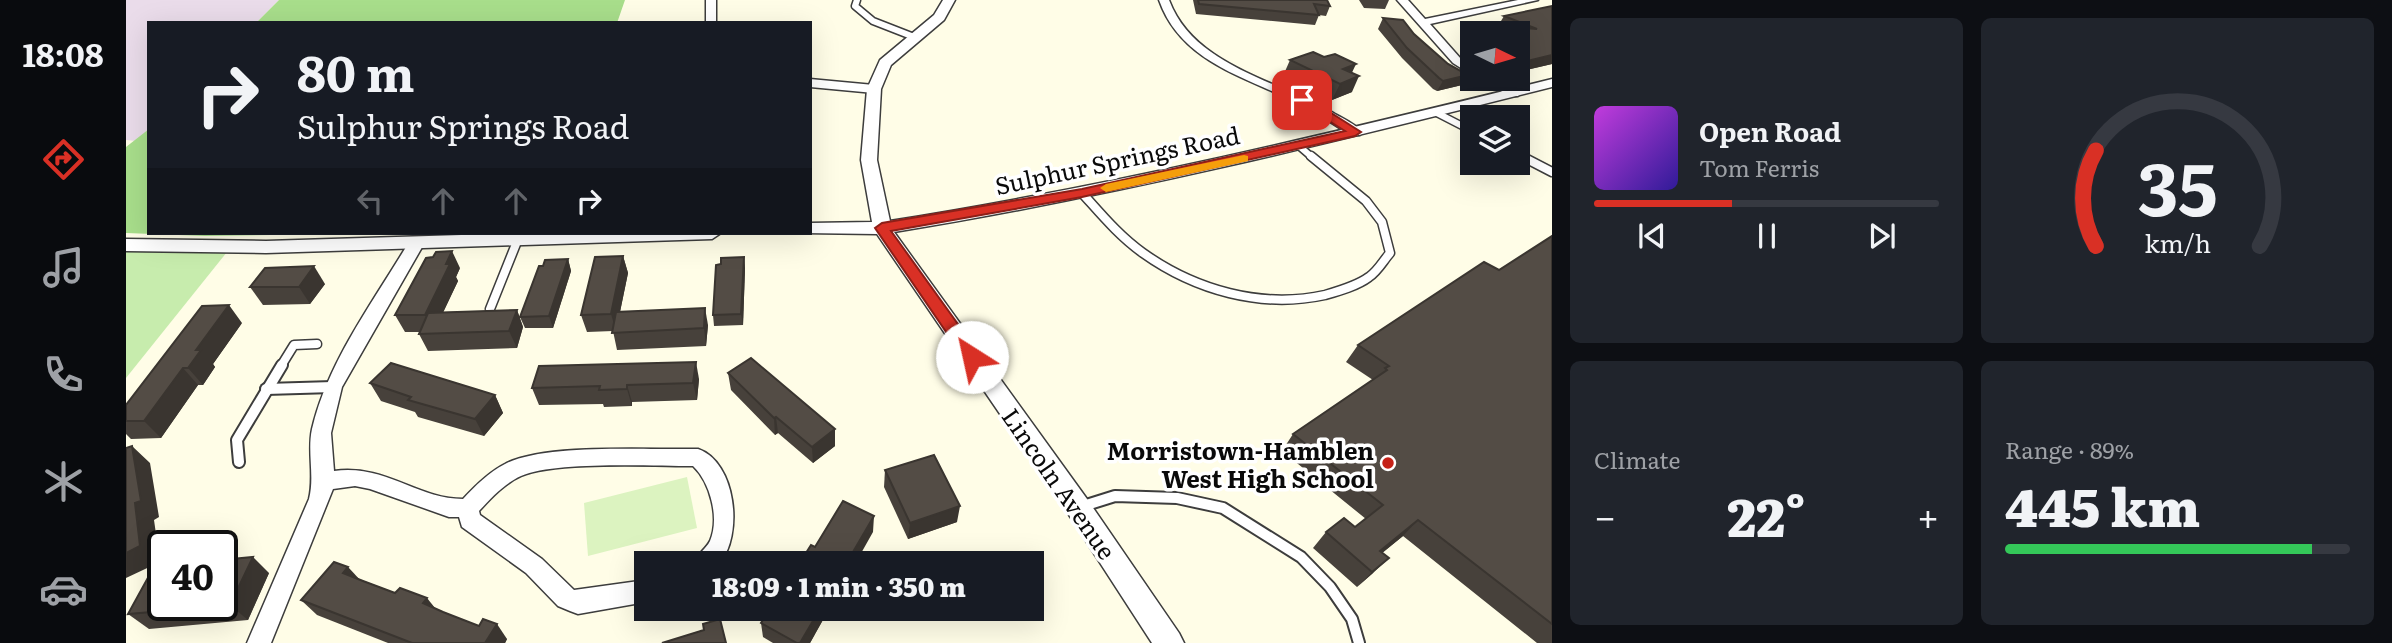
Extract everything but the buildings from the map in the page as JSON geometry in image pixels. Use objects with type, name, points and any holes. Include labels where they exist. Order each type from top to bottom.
[{"type":"street","points":[[711,0],[711,21]]},
{"type":"street","name":"Lincoln Avenue","points":[[949,0],[939,17],[885,63],[874,89],[869,159],[882,228],[1169,643]]},
{"type":"street","points":[[1164,0],[1176,29],[1205,54],[1302,100],[1355,132]]},
{"type":"street","points":[[1402,0],[1460,63]]},
{"type":"street","points":[[1421,23],[1533,0]]},
{"type":"street","points":[[812,83],[874,89]]},
{"type":"street","name":"Sulphur Springs Road","points":[[812,229],[882,228],[1082,193],[1299,146],[1552,83]]},
{"type":"street","points":[[1510,91],[1514,93]]},
{"type":"street","points":[[126,246],[266,247],[647,235]]},
{"type":"street","points":[[259,643],[309,528],[324,481],[321,433],[333,387],[417,242]]},
{"type":"street","points":[[324,481],[355,477],[371,480],[449,508],[468,508],[485,490],[512,470],[528,465],[554,460],[698,457],[705,463],[722,505],[724,532],[716,551]]},
{"type":"street","points":[[468,508],[470,520],[534,566],[566,598],[578,603],[634,593]]},
{"type":"lane","points":[[858,0],[855,6],[873,21],[915,37]]},
{"type":"lane","points":[[1437,113],[1460,125]]},
{"type":"lane","points":[[1082,193],[1123,238],[1145,255],[1187,279],[1230,293],[1263,299],[1319,298],[1368,279],[1390,253],[1382,222],[1366,201],[1299,146]]},
{"type":"lane","points":[[1530,161],[1552,172]]},
{"type":"lane","points":[[490,309],[518,239]]},
{"type":"lane","points":[[239,461],[237,440],[294,345],[317,344]]},
{"type":"lane","points":[[267,388],[333,387]]},
{"type":"lane","points":[[1078,508],[1115,496],[1177,498],[1223,508],[1301,557],[1330,587],[1352,619],[1359,643]]},
{"type":"shaded area","points":[[126,0],[279,0],[258,21],[147,21],[147,131],[136,141],[126,140]]},
{"type":"green space","points":[[279,0],[625,0],[618,21],[258,21]]},
{"type":"green space","points":[[147,131],[147,234],[126,233],[126,147]]},
{"type":"green space","points":[[179,235],[271,235],[205,236]]},
{"type":"green space","points":[[126,245],[231,247],[126,378]]},
{"type":"green space","points":[[687,477],[697,528],[588,556],[584,503]]},
{"type":"slow traffic","points":[[1106,188],[1244,158]]},
{"type":"place","name":"Morristown-Hamblen West High School","points":[[1388,463]]},
{"type":"route","points":[[972,357],[882,228],[1082,193],[1355,132],[1302,100]]}]
